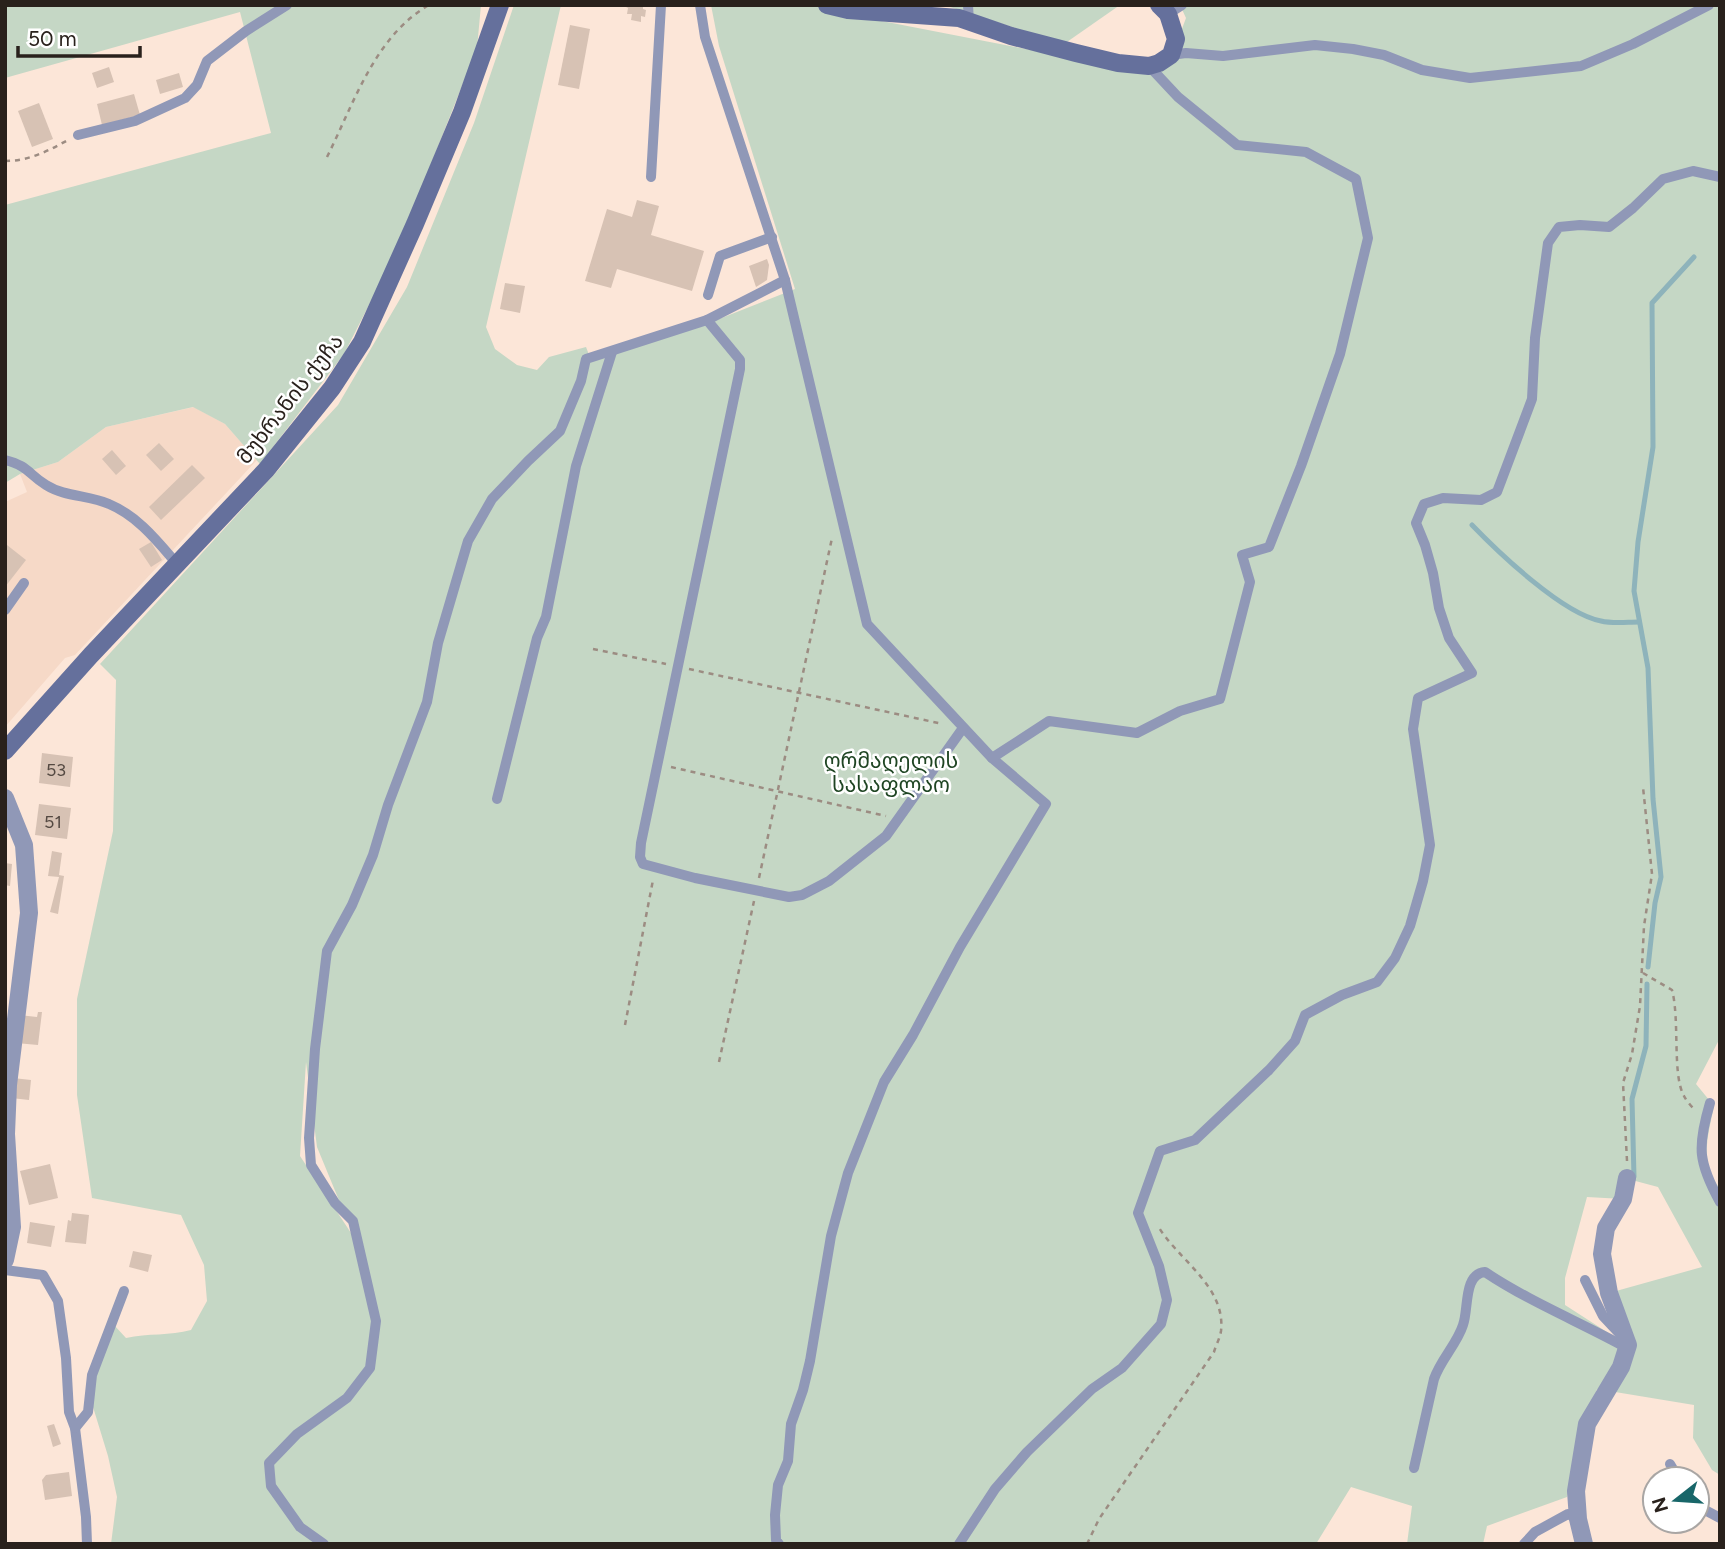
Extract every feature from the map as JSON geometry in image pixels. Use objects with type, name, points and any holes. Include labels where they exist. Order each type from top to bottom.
[{"type":"street","name":"მუხრანის ქუჩა","points":[[5,751],[91,655],[266,471],[332,388],[362,342],[462,112],[500,5]]},
{"type":"street","points":[[827,5],[848,10],[911,8],[959,18],[969,13],[1011,36],[1118,63],[1149,66],[1171,55],[1176,39],[1170,8]]},
{"type":"street","points":[[5,798],[23,845],[29,912],[8,1086],[6,1134],[12,1227],[5,1260]]},
{"type":"street","points":[[1584,1544],[1578,1519],[1576,1491],[1587,1424],[1621,1367],[1627,1345],[1609,1293],[1602,1254],[1606,1228],[1623,1199],[1627,1178]]},
{"type":"lane","points":[[78,135],[135,121],[185,98],[197,85],[207,61],[246,31],[287,5]]},
{"type":"lane","points":[[651,177],[661,5]]},
{"type":"lane","points":[[700,5],[705,37],[785,280],[867,624],[992,758],[1046,804],[960,947],[913,1035],[884,1082],[848,1173],[831,1236],[810,1361],[791,1424],[789,1461],[778,1485],[775,1515],[776,1540],[779,1544]]},
{"type":"lane","points":[[1171,55],[1186,53],[1223,56],[1315,45],[1384,55],[1422,70],[1470,78],[1504,75],[1581,66],[1633,44],[1709,5]]},
{"type":"lane","points":[[992,758],[1049,722],[1137,733],[1180,711],[1220,699],[1250,582],[1242,555],[1269,547],[1340,354],[1368,238],[1356,179],[1306,152],[1237,145],[1178,97],[1149,66]]},
{"type":"lane","points":[[959,1544],[995,1489],[1027,1452],[1092,1389],[1122,1368],[1161,1324],[1167,1300],[1159,1266],[1138,1213],[1160,1151],[1195,1140],[1269,1070],[1295,1041],[1305,1016],[1342,995],[1377,982],[1395,958],[1410,926],[1430,845],[1413,729],[1418,698],[1472,673],[1449,638],[1439,608],[1433,573],[1416,523],[1424,504],[1443,498],[1481,500],[1497,492],[1532,399],[1535,338],[1548,243],[1559,228],[1580,225],[1609,226],[1633,208],[1663,179],[1693,171],[1720,177]]},
{"type":"lane","points":[[708,295],[720,256],[772,237]]},
{"type":"lane","points":[[324,1544],[300,1527],[271,1486],[269,1463],[297,1434],[347,1398],[363,1378],[370,1368],[376,1321],[353,1221],[335,1203],[311,1165],[309,1138],[315,1049],[327,951],[352,905],[373,855],[388,805],[427,702],[438,643],[468,541],[492,499],[560,431],[581,381],[586,359],[707,320],[785,280]]},
{"type":"lane","points":[[707,320],[740,359],[740,369],[658,764],[640,857],[643,864],[789,897],[802,895],[829,881],[886,836],[963,728]]},
{"type":"lane","points":[[498,799],[537,638],[546,617],[576,466],[612,352]]},
{"type":"lane","points":[[5,460],[22,464],[47,486],[109,504],[145,526],[178,565]]},
{"type":"lane","points":[[5,610],[24,583]]},
{"type":"lane","points":[[1710,1103],[1700,1143],[1703,1167],[1720,1202]]},
{"type":"lane","points":[[5,1270],[43,1275],[58,1301],[66,1358],[69,1412],[75,1428],[87,1544]]},
{"type":"lane","points":[[1415,1468],[1438,1366],[1463,1326],[1471,1279],[1478,1273],[1485,1272],[1526,1298],[1627,1345]]},
{"type":"lane","points":[[1585,1280],[1603,1317],[1627,1345]]},
{"type":"lane","points":[[75,1428],[88,1412],[92,1375],[124,1291]]},
{"type":"lane","points":[[1524,1544],[1535,1531],[1568,1514],[1578,1519]]},
{"type":"path","points":[[327,157],[374,60],[414,14],[429,5]]},
{"type":"path","points":[[5,161],[18,161],[43,154],[78,135]]},
{"type":"path","points":[[719,1062],[838,508]]},
{"type":"path","points":[[593,649],[963,728]]},
{"type":"path","points":[[658,764],[898,818]]},
{"type":"path","points":[[1627,1178],[1623,1083],[1640,1006],[1647,894],[1652,874],[1643,787]]},
{"type":"path","points":[[625,1025],[656,868]]},
{"type":"path","points":[[1642,972],[1672,990],[1677,1007],[1678,1067],[1682,1093],[1704,1123]]},
{"type":"path","points":[[1087,1544],[1099,1519],[1214,1352],[1221,1331],[1218,1307],[1206,1281],[1166,1238],[1142,1199]]},
{"type":"shaded area","points":[[194,407],[225,424],[257,460],[75,655],[65,658],[5,727],[5,502],[27,492],[20,474],[58,462],[106,427]]},
{"type":"green space","points":[[5,5],[481,5],[477,48],[397,250],[344,354],[260,464],[225,424],[193,407],[106,427],[58,462],[20,474],[5,483],[5,205],[271,133],[240,12],[5,78]]},
{"type":"green space","name":"ღრმაღელის სასაფლაო","points":[[514,5],[561,5],[486,327],[495,349],[517,365],[537,370],[549,357],[586,347],[591,360],[714,321],[795,289],[719,46],[711,5],[814,5],[856,16],[1072,58],[1170,61],[1186,18],[1180,5],[1720,5],[1720,1038],[1696,1084],[1714,1106],[1707,1158],[1713,1178],[1720,1189],[1720,1475],[1712,1470],[1693,1438],[1694,1405],[1597,1389],[1567,1497],[1487,1526],[1483,1544],[1407,1544],[1412,1506],[1351,1487],[1316,1544],[111,1544],[117,1497],[93,1407],[95,1376],[114,1325],[126,1338],[191,1330],[207,1301],[204,1265],[181,1215],[92,1198],[77,1095],[77,999],[113,831],[116,680],[100,664],[338,405],[407,287],[474,123]],"holes":[[[306,1062],[317,1147],[355,1239],[300,1156]],[[1628,1179],[1658,1187],[1702,1267],[1609,1293],[1627,1345],[1565,1305],[1565,1278],[1587,1197],[1623,1199]]]},
{"type":"green space","points":[[944,5],[1120,5],[1064,44]]},
{"type":"building","points":[[622,5],[643,5],[646,10],[645,17],[641,16],[641,22],[631,20],[632,14],[627,14],[628,8]]},
{"type":"building","points":[[570,25],[590,29],[579,89],[558,85]]},
{"type":"building","points":[[109,67],[114,82],[97,88],[92,73]]},
{"type":"building","points":[[179,73],[183,87],[160,94],[156,80]]},
{"type":"building","points":[[134,94],[140,115],[102,125],[97,104]]},
{"type":"building","points":[[39,103],[53,139],[32,147],[18,111]]},
{"type":"building","points":[[637,200],[659,206],[651,235],[704,251],[692,291],[617,269],[611,288],[585,281],[607,209],[632,217]]},
{"type":"building","points":[[767,259],[767,280],[756,287],[749,266]]},
{"type":"building","points":[[505,283],[525,286],[520,313],[500,309]]},
{"type":"building","points":[[159,443],[174,459],[161,471],[146,455]]},
{"type":"building","points":[[112,450],[126,466],[116,475],[102,459]]},
{"type":"building","points":[[192,465],[205,478],[161,520],[149,507]]},
{"type":"building","points":[[151,542],[162,560],[151,567],[139,549]]},
{"type":"building","points":[[7,545],[26,560],[5,587],[5,547]]},
{"type":"building","points":[[42,753],[73,757],[70,787],[39,783]]},
{"type":"building","points":[[39,804],[71,808],[67,839],[35,835]]},
{"type":"building","points":[[52,851],[62,853],[59,875],[64,876],[58,914],[50,912],[59,877],[48,876]]},
{"type":"building","points":[[5,863],[12,864],[10,886],[5,885]]},
{"type":"building","points":[[38,1012],[42,1012],[38,1045],[16,1043],[19,1015],[37,1017]]},
{"type":"building","points":[[13,1078],[31,1080],[29,1100],[11,1098]]},
{"type":"building","points":[[50,1164],[58,1198],[29,1205],[20,1171]]},
{"type":"building","points":[[72,1213],[89,1215],[86,1244],[65,1242],[68,1220],[71,1221]]},
{"type":"building","points":[[30,1222],[55,1226],[51,1247],[27,1243]]},
{"type":"building","points":[[133,1251],[152,1255],[148,1272],[129,1267]]},
{"type":"building","points":[[54,1424],[61,1444],[53,1447],[47,1426]]},
{"type":"building","points":[[69,1472],[72,1496],[45,1500],[42,1480],[46,1475]]},
{"type":"waterway","points":[[1648,967],[1655,903],[1661,877],[1653,799],[1648,668],[1634,591],[1638,542],[1653,447],[1652,303],[1694,257]]},
{"type":"waterway","points":[[1472,525],[1532,581],[1569,607],[1601,621],[1639,622]]},
{"type":"waterway","points":[[1634,1177],[1632,1099],[1646,1046],[1647,984]]}]
